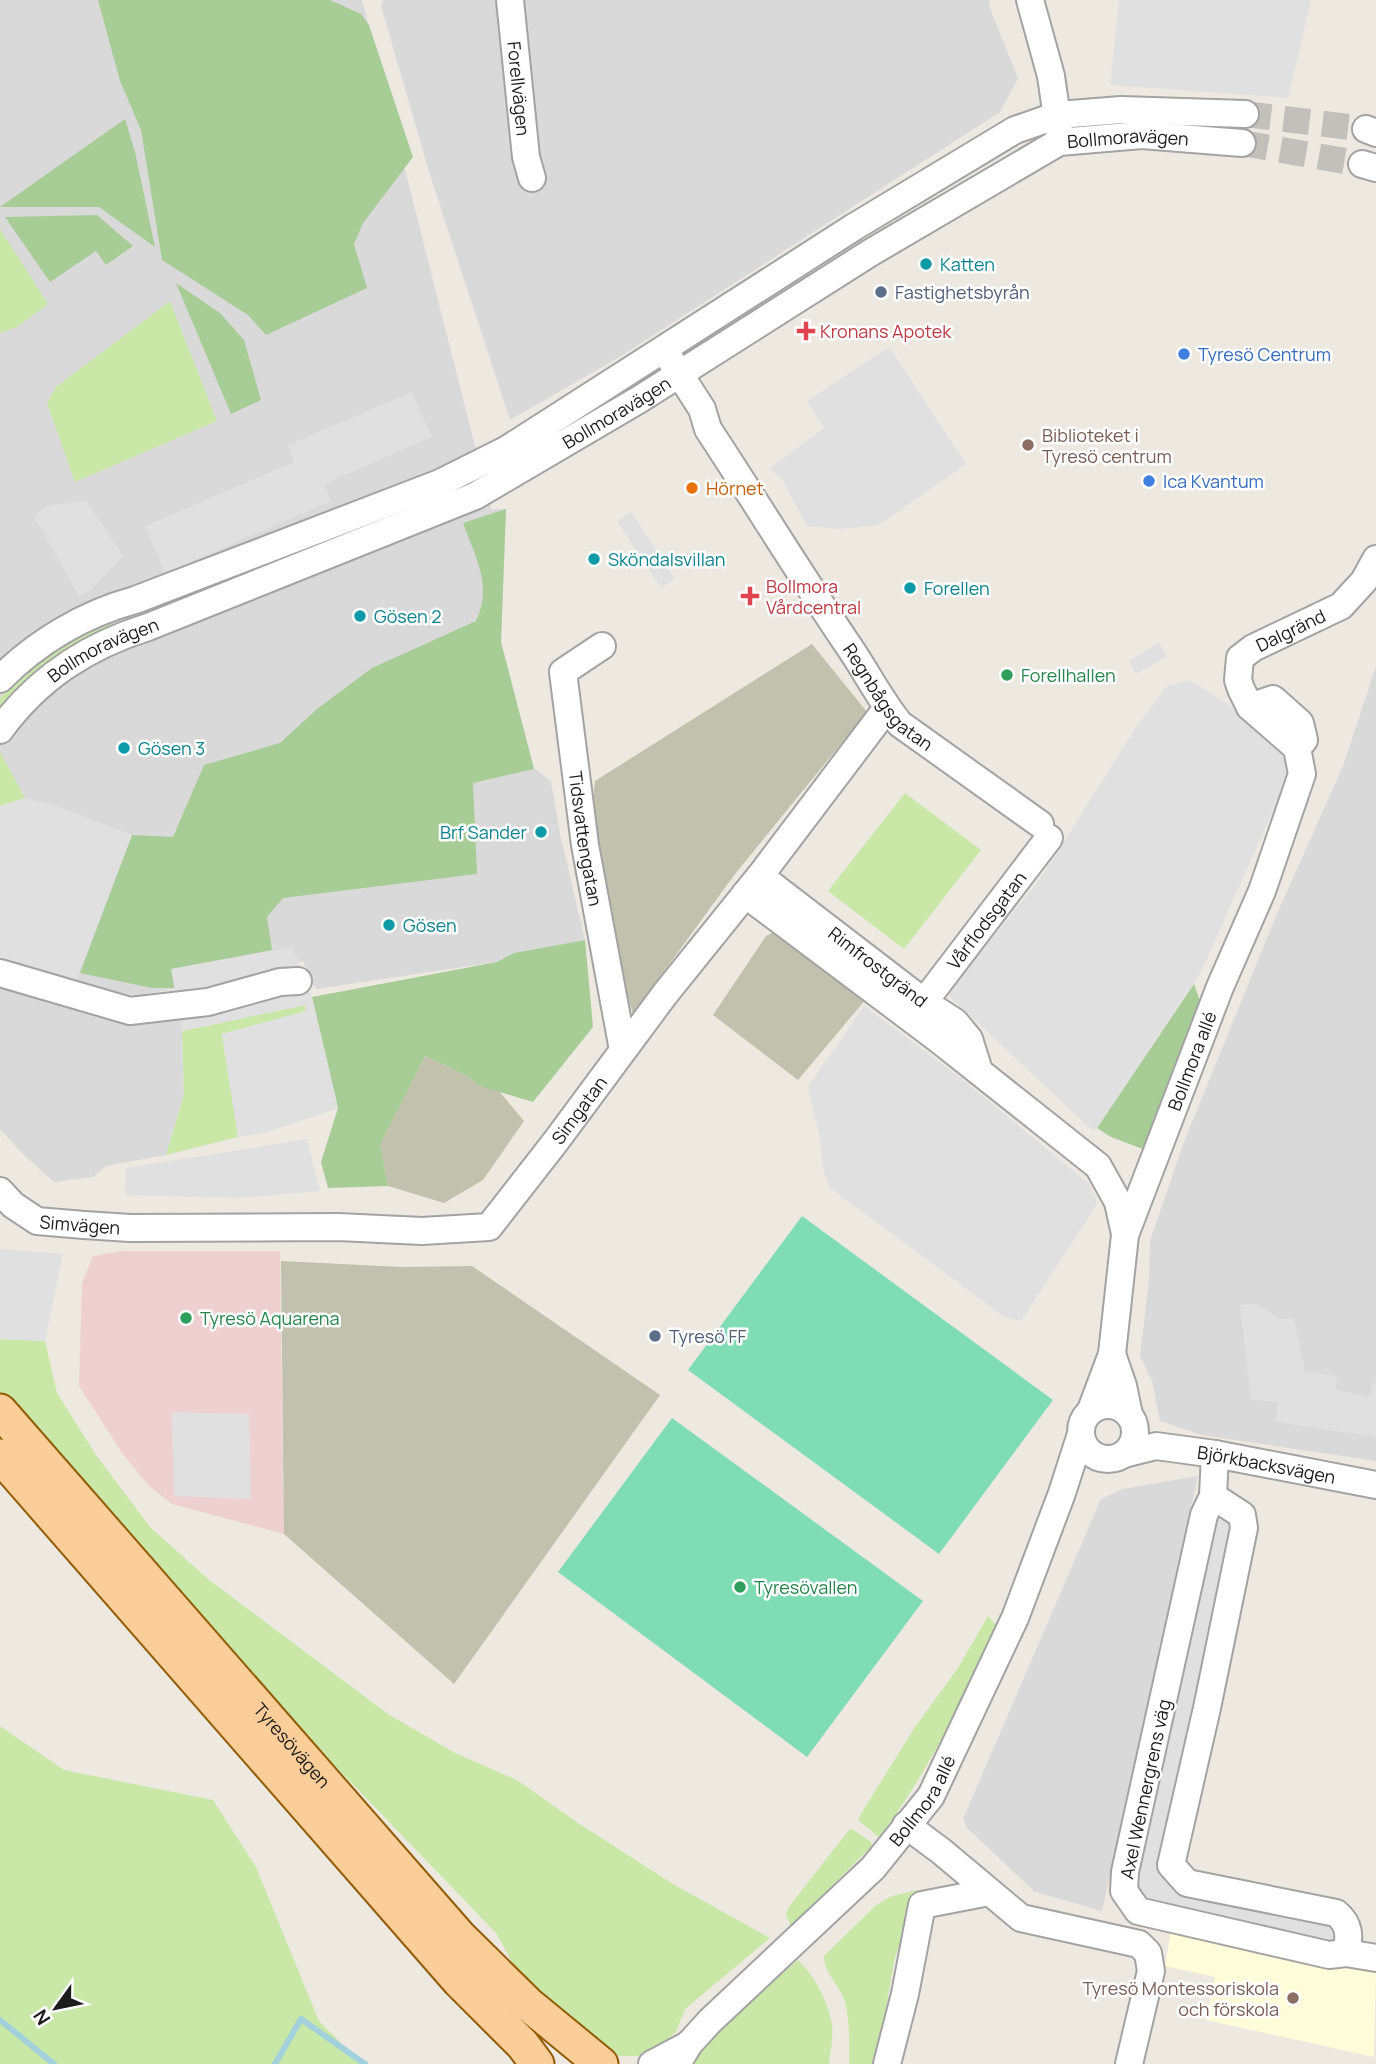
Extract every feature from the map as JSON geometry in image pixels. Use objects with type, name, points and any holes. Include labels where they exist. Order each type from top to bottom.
[{"type":"main road","name":"Tyresövägen","points":[[0,1411],[460,1937],[528,2004],[601,2064]]},
{"type":"main road","name":"Tyresövägen","points":[[0,1456],[450,1970],[523,2045],[537,2064]]},
{"type":"street","name":"Forellvägen","points":[[510,0],[526,158],[532,178]]},
{"type":"street","points":[[1030,0],[1051,76],[1058,115],[1059,142]]},
{"type":"street","name":"Bollmoravägen","points":[[0,679],[44,641],[108,608],[440,483],[506,450],[854,227],[1014,130],[1058,115],[1121,110],[1245,114]]},
{"type":"street","name":"Bollmoravägen","points":[[0,730],[15,710],[58,669],[118,636],[148,627],[475,496],[680,374],[881,247],[1059,142],[1142,135],[1242,143]]},
{"type":"street","name":"Regnbågsgatan","points":[[663,348],[702,409],[708,429],[887,708],[900,724],[1044,831]]},
{"type":"street","name":"Dalgränd","points":[[1302,774],[1297,748],[1250,707],[1238,680],[1240,658],[1253,648],[1341,606],[1364,581],[1376,559]]},
{"type":"street","points":[[135,600],[148,627]]},
{"type":"street","name":"Tidsvattengatan","points":[[602,646],[563,672],[585,845],[622,1050]]},
{"type":"street","name":"Simgatan","points":[[130,1228],[338,1227],[422,1231],[489,1227],[622,1050],[887,708]]},
{"type":"street","name":"Bollmora allé","points":[[652,2064],[683,2054],[710,2021],[873,1868],[931,1796],[1015,1618],[1062,1493],[1080,1437],[1082,1422],[1091,1410],[1112,1354],[1125,1235],[1220,987],[1262,891],[1302,774]]},
{"type":"street","name":"Vårflodsgatan","points":[[925,1002],[1044,831]]},
{"type":"street","name":"Rimfrostgränd","points":[[752,885],[955,1021],[969,1039],[979,1071]]},
{"type":"street","name":"Rimfrostgränd","points":[[752,885],[1098,1166],[1118,1202],[1125,1235]]},
{"type":"street","points":[[0,973],[130,1011],[208,1002],[280,982],[298,981]]},
{"type":"street","name":"Simvägen","points":[[0,1191],[13,1205],[37,1221],[130,1228]]},
{"type":"street","name":"Bollmora allé","points":[[1112,1354],[1123,1386],[1131,1441]]},
{"type":"street","points":[[1091,1410],[1109,1405],[1122,1409],[1131,1441]]},
{"type":"street","points":[[1080,1437],[1087,1451],[1100,1459],[1131,1441]]},
{"type":"street","points":[[1062,1493],[1131,1441]]},
{"type":"street","name":"Björkbacksvägen","points":[[1131,1441],[1376,1485]]},
{"type":"street","name":"Axel Wennergrens väg","points":[[1215,1454],[1213,1496],[1204,1515],[1189,1581],[1125,1872],[1124,1891],[1138,1911],[1329,1955],[1346,1953],[1376,1958]]},
{"type":"street","points":[[1213,1496],[1242,1515],[1244,1528],[1171,1865],[1187,1883],[1336,1913],[1348,1926],[1346,1953]]},
{"type":"street","points":[[906,1825],[1021,1918],[1139,1944],[1148,1953],[1151,1971],[1129,2064]]},
{"type":"street","points":[[887,2064],[905,1994],[922,1905],[989,1892]]},
{"type":"shaded area","points":[[0,0],[362,0],[491,509],[506,509],[501,642],[534,768],[551,781],[561,838],[585,940],[514,953],[497,962],[316,989],[303,961],[134,997],[0,957]]},
{"type":"shaded area","points":[[383,0],[989,0],[1018,78],[1000,112],[618,358],[510,420],[430,175],[381,6]]},
{"type":"shaded area","points":[[1119,0],[1311,0],[1288,98],[1110,85]]},
{"type":"shaded area","points":[[889,347],[966,464],[879,525],[840,529],[807,526],[782,479],[769,469],[824,428],[807,401]]},
{"type":"shaded area","points":[[412,392],[432,437],[324,484],[331,501],[165,573],[145,526],[294,462],[288,445]]},
{"type":"shaded area","points":[[86,501],[123,556],[91,590],[79,596],[34,516],[47,506]]},
{"type":"shaded area","points":[[631,512],[675,579],[661,588],[617,521]]},
{"type":"shaded area","points":[[1159,643],[1167,656],[1136,674],[1129,661]]},
{"type":"shaded area","points":[[812,644],[867,712],[735,874],[633,1014],[611,942],[592,809],[595,781]]},
{"type":"shaded area","points":[[1376,666],[1376,1461],[1202,1435],[1160,1421],[1152,1381],[1140,1356],[1149,1280],[1150,1241],[1184,1142],[1276,916],[1343,766]]},
{"type":"shaded area","points":[[1190,680],[1235,709],[1273,743],[1293,766],[1200,974],[1093,1131],[947,994],[1041,878],[1135,729],[1166,687]]},
{"type":"shaded area","points":[[25,798],[54,805],[132,835],[76,981],[0,958],[0,806]]},
{"type":"shaded area","points":[[778,930],[866,999],[798,1080],[713,1015],[766,936]]},
{"type":"shaded area","points":[[292,947],[312,997],[338,1108],[260,1134],[238,1137],[222,1034],[306,1011],[305,1005],[182,1031],[171,969]]},
{"type":"shaded area","points":[[0,984],[179,1013],[184,1095],[166,1155],[106,1166],[93,1177],[54,1182],[23,1154],[0,1129]]},
{"type":"shaded area","points":[[864,1006],[957,1075],[1090,1185],[1097,1204],[1021,1321],[1006,1318],[830,1188],[823,1169],[821,1144],[808,1087]]},
{"type":"shaded area","points":[[425,1056],[467,1076],[480,1086],[499,1091],[524,1121],[483,1180],[444,1203],[388,1186],[380,1145]]},
{"type":"shaded area","points":[[307,1139],[320,1191],[238,1198],[125,1195],[126,1168]]},
{"type":"shaded area","points":[[0,1249],[63,1254],[45,1341],[0,1339]]},
{"type":"shaded area","points":[[122,1251],[280,1251],[284,1534],[172,1504],[148,1485],[122,1453],[79,1386],[82,1283],[93,1256]]},
{"type":"shaded area","points":[[281,1261],[402,1267],[472,1266],[660,1395],[454,1684],[284,1534]]},
{"type":"shaded area","points":[[1256,1304],[1279,1319],[1294,1318],[1305,1371],[1337,1376],[1336,1390],[1370,1397],[1372,1383],[1376,1383],[1376,1437],[1275,1422],[1278,1402],[1251,1400],[1240,1305]]},
{"type":"shaded area","points":[[172,1412],[249,1414],[251,1499],[174,1496]]},
{"type":"shaded area","points":[[1198,1476],[1102,1911],[1035,1892],[967,1828],[963,1819],[1101,1499],[1122,1489]]},
{"type":"shaded area","points":[[1211,1515],[1235,1522],[1161,1870],[1336,1921],[1332,1948],[1135,1899]]},
{"type":"shaded area","name":"Tyresö Montessoriskola och förskola","points":[[1172,1926],[1376,1972],[1374,2057],[1206,2020],[1215,1977],[1165,1966]]},
{"type":"green space","points":[[98,0],[330,0],[361,14],[369,25],[413,157],[363,223],[354,244],[367,288],[266,335],[248,315],[162,260],[141,130],[120,81]]},
{"type":"green space","points":[[125,119],[135,152],[155,247],[99,207],[0,207]]},
{"type":"green space","points":[[97,215],[133,246],[106,265],[96,251],[50,282],[5,217]]},
{"type":"green space","points":[[0,229],[48,304],[17,327],[0,333]]},
{"type":"green space","points":[[176,283],[220,313],[244,340],[261,400],[231,414]]},
{"type":"green space","points":[[170,301],[217,421],[75,482],[47,403],[56,387]]},
{"type":"green space","points":[[506,509],[501,642],[534,769],[473,783],[477,874],[283,898],[267,917],[272,950],[172,969],[175,988],[152,988],[80,973],[132,835],[173,837],[204,765],[280,743],[317,709],[372,668],[476,621],[481,608],[483,583],[463,523]]},
{"type":"green space","points":[[111,624],[113,630],[0,711],[0,698],[37,664],[65,645]]},
{"type":"green space","points":[[0,752],[25,798],[0,806]]},
{"type":"green space","points":[[905,793],[981,850],[904,949],[828,891]]},
{"type":"green space","points":[[585,940],[593,1027],[533,1102],[480,1086],[467,1076],[425,1056],[380,1145],[388,1186],[328,1188],[321,1162],[338,1108],[312,997],[497,962],[514,953]]},
{"type":"green space","points":[[1194,984],[1200,1001],[1197,1015],[1148,1151],[1111,1137],[1097,1128]]},
{"type":"green space","points":[[305,1005],[307,1011],[222,1034],[238,1137],[166,1155],[184,1095],[182,1031]]},
{"type":"green space","points":[[802,1216],[1053,1400],[939,1554],[688,1370]]},
{"type":"green space","points":[[0,1339],[45,1341],[57,1393],[96,1455],[150,1527],[208,1579],[388,1714],[455,1753],[517,1780],[673,1884],[770,1938],[685,2009],[676,2032],[654,2052],[640,2056],[603,2056],[522,1980],[496,1933],[237,1664],[0,1397]]},
{"type":"green space","name":"Tyresövallen","points":[[672,1418],[923,1601],[807,1757],[558,1572]]},
{"type":"green space","points":[[988,1616],[996,1625],[958,1707],[914,1787],[879,1837],[859,1821],[859,1817],[915,1727],[958,1668]]},
{"type":"green space","points":[[0,1726],[64,1770],[213,1800],[256,1867],[319,2021],[362,2064],[0,2064]]},
{"type":"green space","points":[[852,1829],[871,1842],[872,1846],[791,1926],[786,1915],[788,1908]]},
{"type":"green space","points":[[917,1890],[923,1898],[908,1921],[895,1957],[876,2064],[849,2064],[845,2002],[826,1968],[824,1956],[876,1905],[892,1896]]},
{"type":"green space","points":[[798,1960],[815,1981],[830,2016],[833,2034],[829,2064],[691,2064],[725,2024]]},
{"type":"waterway","points":[[275,2064],[301,2019],[365,2064]]},
{"type":"waterway","points":[[0,2020],[54,2064]]},
{"type":"tunnel","points":[[1245,114],[1366,129]]},
{"type":"tunnel","points":[[1242,143],[1362,164]]},
{"type":"place","name":"Katten","points":[[926,264]]},
{"type":"place","name":"Fastighetsbyrån","points":[[881,292]]},
{"type":"place","name":"Kronans Apotek","points":[[806,331]]},
{"type":"place","name":"Tyresö Centrum","points":[[1184,354]]},
{"type":"place","name":"Biblioteket i Tyresö centrum","points":[[1028,445]]},
{"type":"place","name":"Ica Kvantum","points":[[1149,481]]},
{"type":"place","name":"Hörnet","points":[[692,488]]},
{"type":"place","name":"Sköndalsvillan","points":[[594,559]]},
{"type":"place","name":"Forellen","points":[[910,588]]},
{"type":"place","name":"Bollmora Vårdcentral","points":[[750,596]]},
{"type":"place","name":"Gösen 2","points":[[360,616]]},
{"type":"place","name":"Forellhallen","points":[[1007,675]]},
{"type":"place","name":"Gösen 3","points":[[124,748]]},
{"type":"place","name":"Brf Sander","points":[[541,832]]},
{"type":"place","name":"Gösen","points":[[389,925]]},
{"type":"place","name":"Tyresö Aquarena","points":[[186,1318]]},
{"type":"place","name":"Tyresö FF","points":[[655,1336]]},
{"type":"place","name":"Tyresövallen","points":[[740,1587]]},
{"type":"place","name":"Tyresö Montessoriskola och förskola","points":[[1293,1998]]}]
